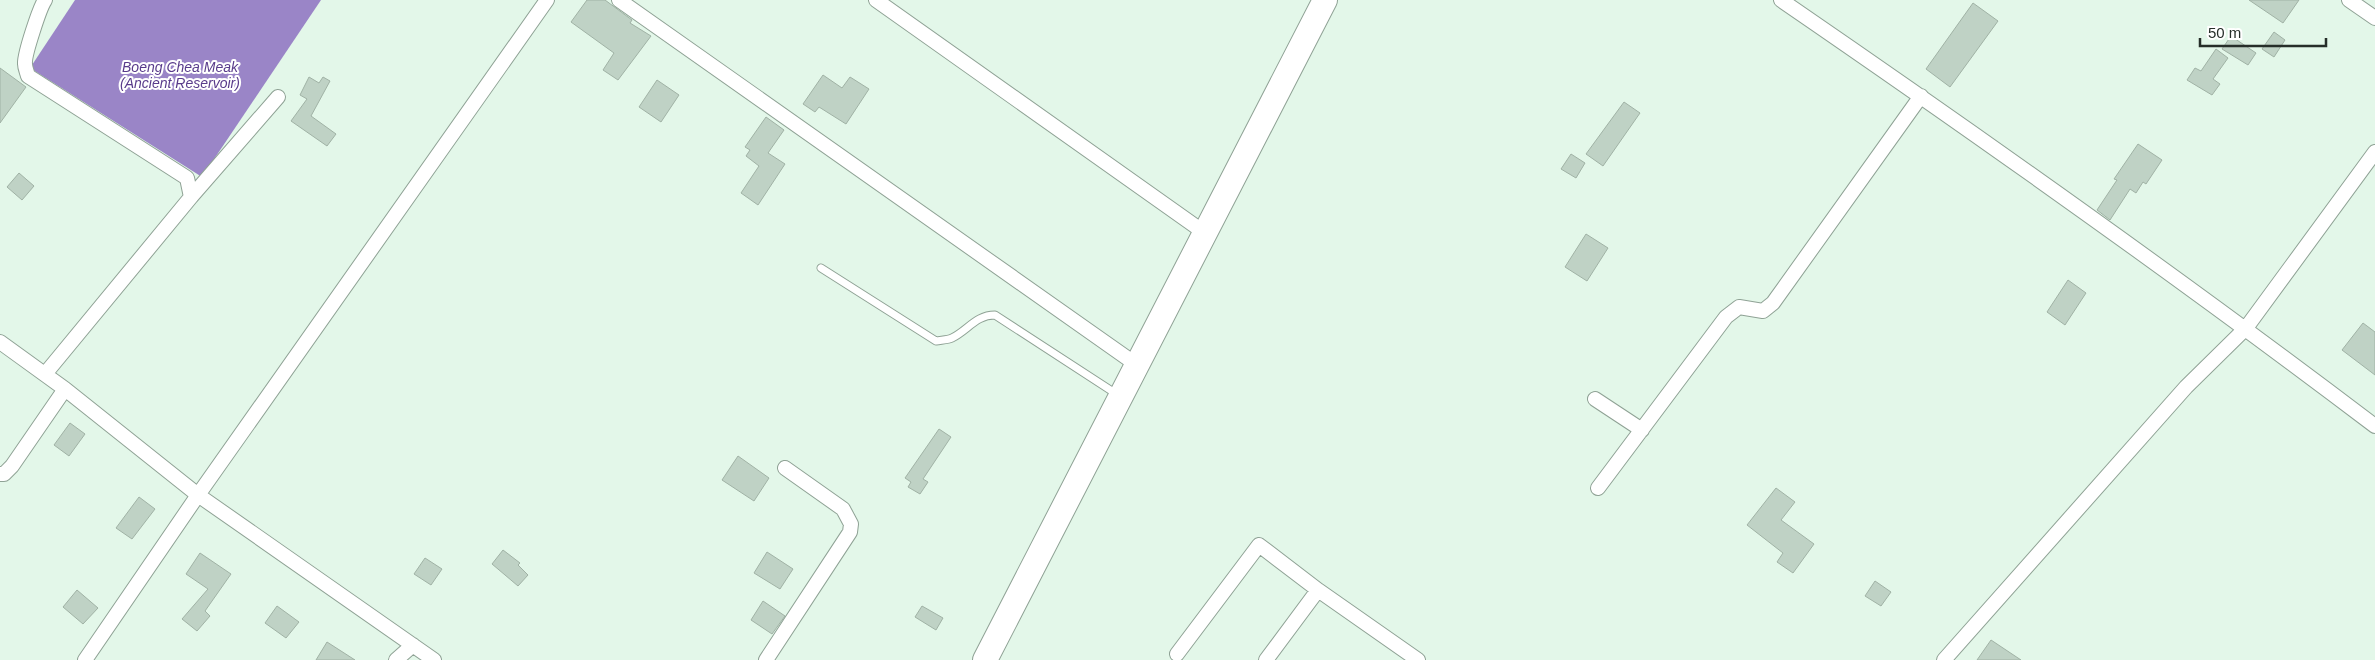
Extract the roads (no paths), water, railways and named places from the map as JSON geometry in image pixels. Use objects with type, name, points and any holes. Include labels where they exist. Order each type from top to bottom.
[{"type":"highway","points":[[985,660],[1325,0]]},
{"type":"street","points":[[45,0],[41,6],[28,45],[24,64],[28,76],[187,178],[191,197]]},
{"type":"street","points":[[85,660],[198,495],[547,0]]},
{"type":"street","points":[[619,0],[1137,365]]},
{"type":"street","points":[[876,0],[1205,233]]},
{"type":"street","points":[[1781,0],[1921,96],[2246,328],[2375,426]]},
{"type":"street","points":[[2349,0],[2375,18]]},
{"type":"street","points":[[1598,488],[1726,317],[1739,307],[1764,311],[1773,303],[1921,96]]},
{"type":"street","points":[[45,374],[191,197],[278,97]]},
{"type":"street","points":[[1944,660],[2186,387],[2246,328],[2375,152]]},
{"type":"street","points":[[0,342],[65,389],[198,495],[434,660]]},
{"type":"street","points":[[0,474],[4,474],[12,466],[65,389]]},
{"type":"street","points":[[1596,399],[1642,430]]},
{"type":"street","points":[[766,660],[850,532],[851,524],[843,509],[785,468]]},
{"type":"street","points":[[1177,654],[1259,545],[1318,590],[1418,660]]},
{"type":"street","points":[[1266,660],[1318,590]]},
{"type":"street","points":[[396,660],[413,645]]},
{"type":"lane","points":[[821,268],[936,341],[952,338],[971,323],[986,315],[995,315],[1121,396]]},
{"type":"water","name":"Boeng Chea Meak (Ancient Reservoir)","points":[[75,0],[321,0],[202,177],[30,68]]}]
